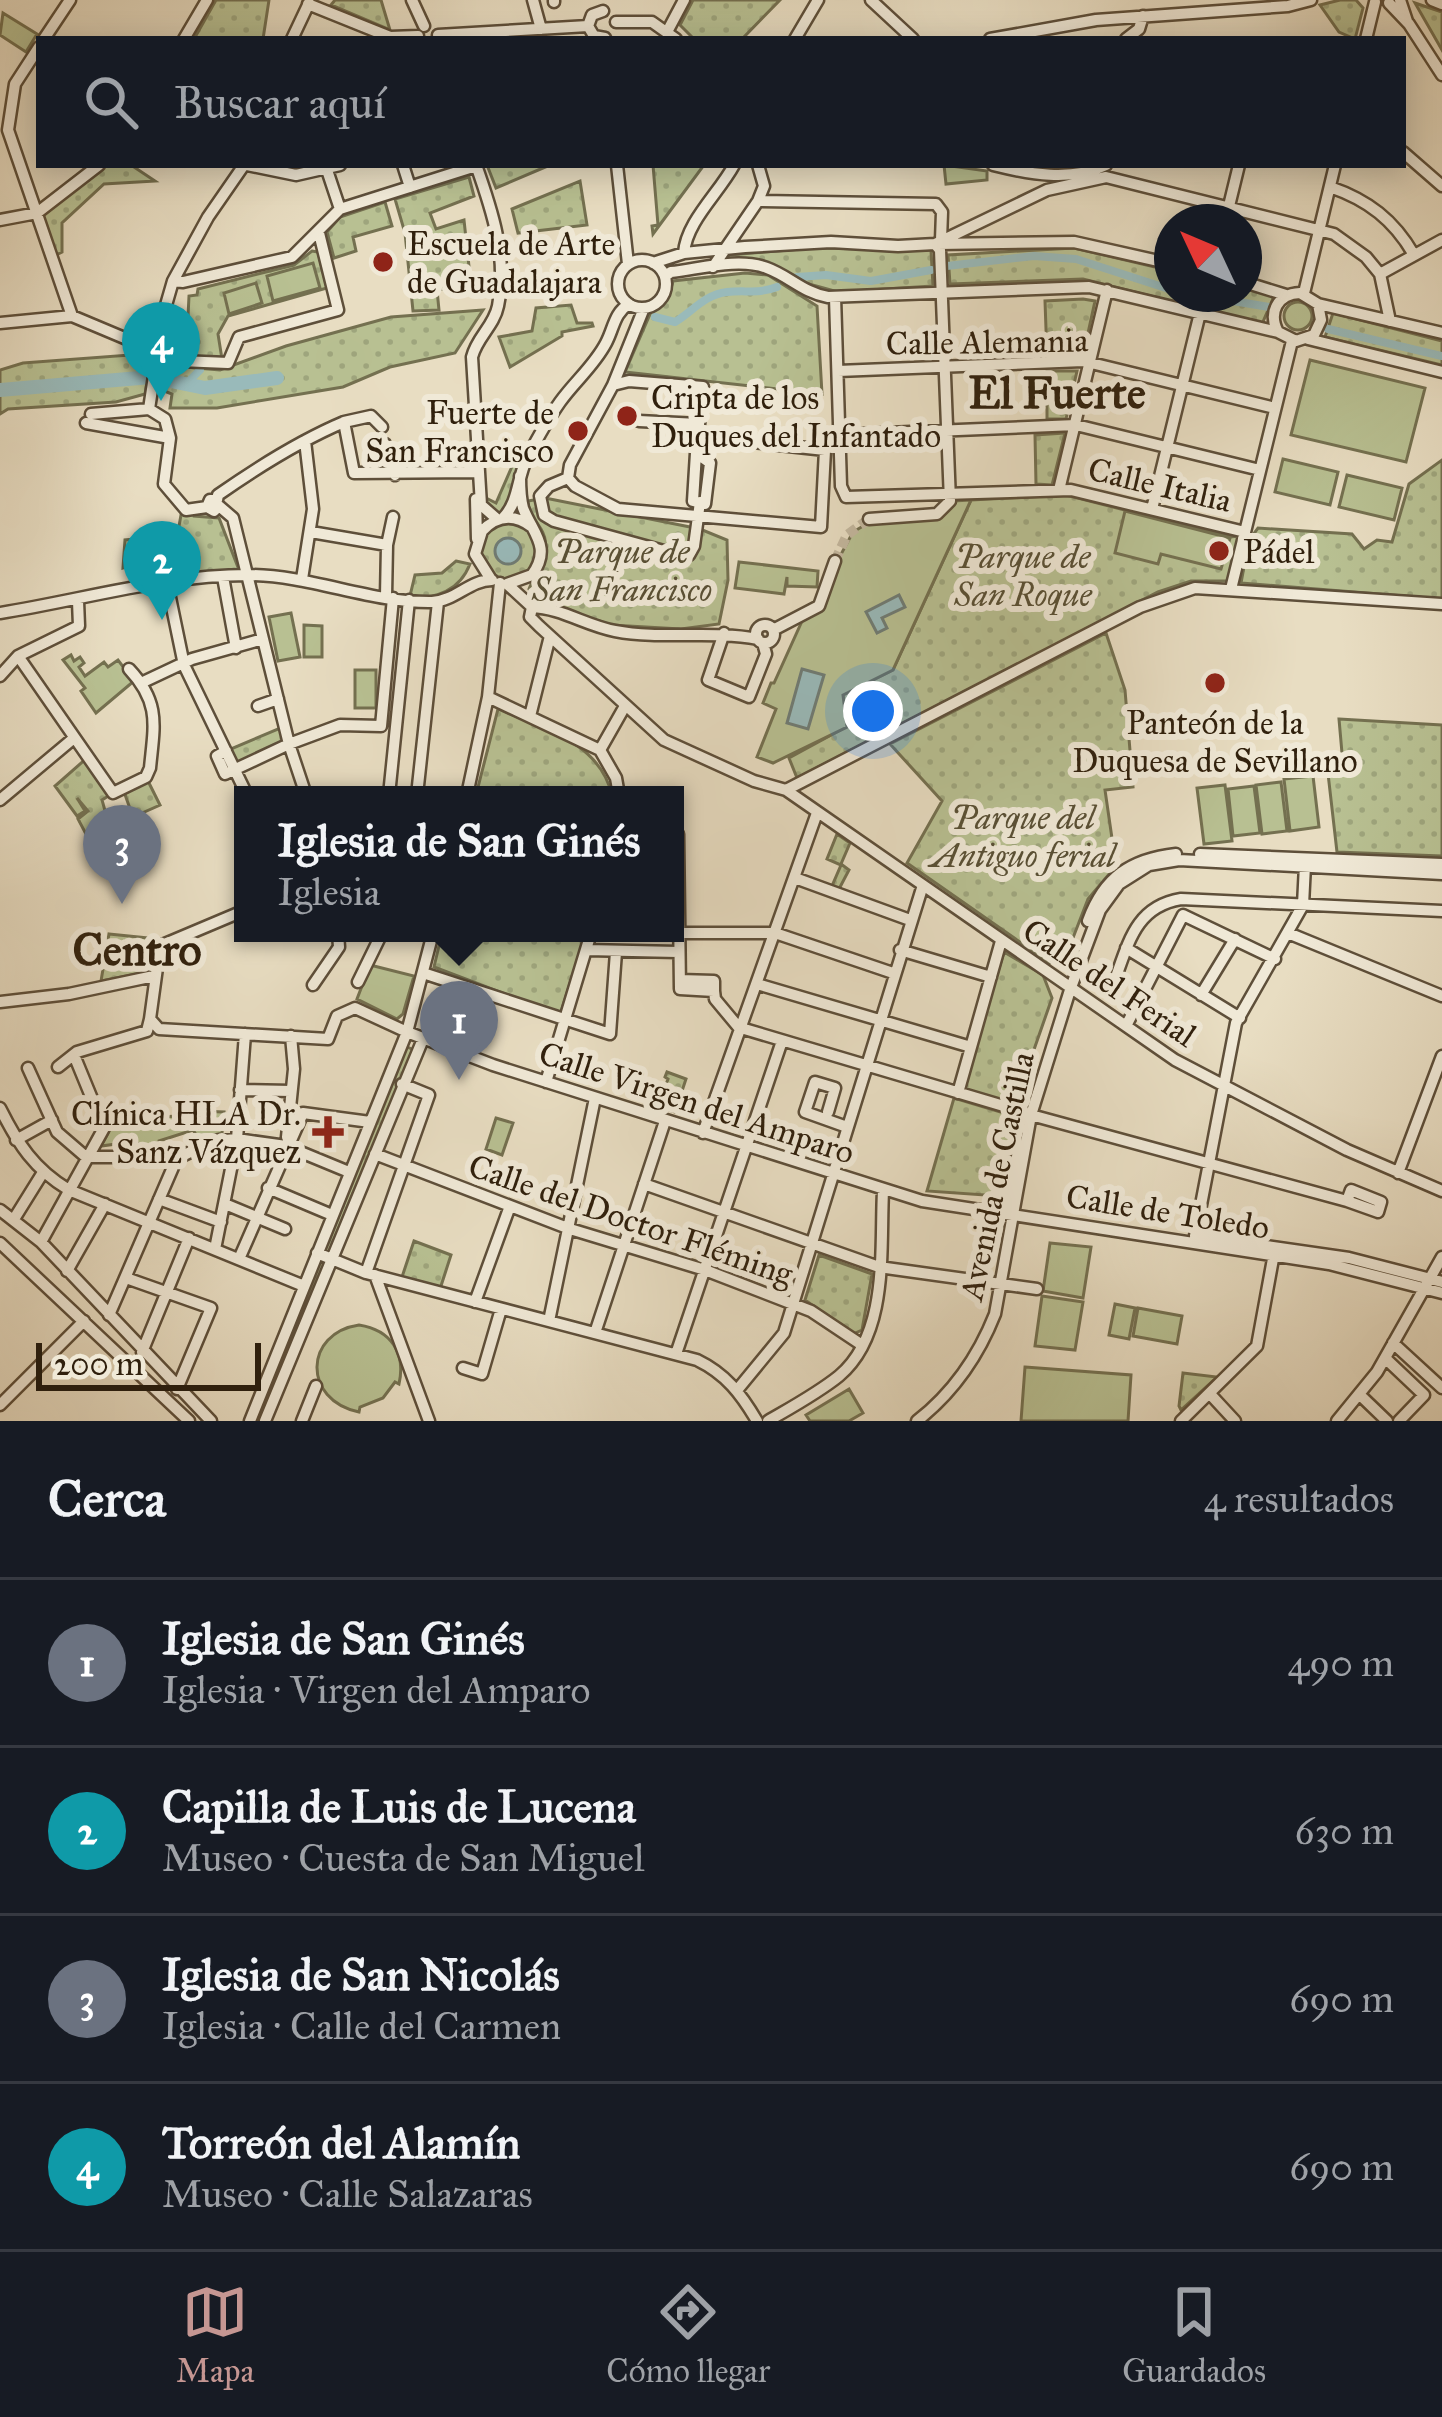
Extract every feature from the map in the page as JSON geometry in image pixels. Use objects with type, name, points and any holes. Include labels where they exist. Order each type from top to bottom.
[{"type":"street","points":[[46,36],[70,0]]},
{"type":"street","points":[[186,36],[207,0]]},
{"type":"street","points":[[412,0],[420,34]]},
{"type":"street","points":[[533,0],[542,28]]},
{"type":"street","points":[[616,22],[652,22],[671,35],[684,0]]},
{"type":"street","points":[[797,36],[818,0]]},
{"type":"street","points":[[871,0],[910,36]]},
{"type":"street","points":[[1006,36],[1074,23],[1310,0]]},
{"type":"street","points":[[1432,0],[1442,4]]},
{"type":"street","points":[[1368,36],[1386,1],[1408,24],[1442,75]]},
{"type":"street","points":[[293,36],[309,2],[388,36]]},
{"type":"street","points":[[594,36],[589,26],[602,5],[616,22],[609,36]]},
{"type":"street","points":[[1129,36],[1142,24],[1143,16]]},
{"type":"street","points":[[450,36],[589,26]]},
{"type":"street","points":[[36,52],[15,84],[8,130],[72,316]]},
{"type":"street","points":[[1406,155],[1442,186]]},
{"type":"street","points":[[0,220],[37,214],[96,168]]},
{"type":"street","points":[[149,409],[173,281],[208,217],[244,168]]},
{"type":"street","points":[[261,168],[296,175],[322,168]]},
{"type":"street","points":[[326,168],[340,209]]},
{"type":"street","points":[[404,168],[410,187]]},
{"type":"street","points":[[173,281],[292,257],[340,209],[470,168]]},
{"type":"street","points":[[418,786],[443,600],[467,580],[477,562],[472,357],[479,337],[494,318],[500,277],[499,242],[477,168]]},
{"type":"street","points":[[617,168],[628,264]]},
{"type":"street","points":[[684,253],[686,236],[732,168]]},
{"type":"street","points":[[713,267],[758,201],[764,186],[759,168]]},
{"type":"street","points":[[1006,168],[1075,174],[1096,168]]},
{"type":"street","points":[[1132,181],[1136,168]]},
{"type":"street","points":[[1229,204],[1238,168]]},
{"type":"street","points":[[1304,293],[1334,168]]},
{"type":"street","points":[[938,242],[1092,177],[1132,181],[1221,204]]},
{"type":"street","points":[[1330,187],[1373,206],[1414,255]]},
{"type":"street","points":[[758,201],[936,204],[943,212],[938,242],[950,494],[945,510],[937,514],[869,519]]},
{"type":"street","points":[[1262,214],[1320,228],[1350,244],[1380,274],[1390,321]]},
{"type":"street","points":[[737,231],[737,240],[746,248]]},
{"type":"street","points":[[0,323],[72,316],[155,358],[228,363],[236,340],[244,334],[338,310],[319,233]]},
{"type":"street","points":[[1380,274],[1442,240]]},
{"type":"street","points":[[477,539],[512,508],[520,476],[562,399],[597,357],[624,299],[620,274],[628,264],[653,263],[684,253],[831,242],[898,247],[938,242],[1082,243],[1154,261]]},
{"type":"street","points":[[653,263],[665,276]]},
{"type":"street","points":[[639,421],[825,450],[820,527],[719,520],[699,505],[618,509],[568,478],[644,308],[661,298],[665,276],[713,267],[761,266],[814,294],[835,297],[1074,286],[1107,290],[1278,332],[1292,340],[1308,339],[1442,372]]},
{"type":"street","points":[[1262,288],[1286,295],[1304,293],[1318,304],[1442,333]]},
{"type":"street","points":[[1059,490],[1107,290]]},
{"type":"street","points":[[1278,332],[1274,313],[1286,295]]},
{"type":"street","points":[[835,297],[839,435],[1074,425],[1260,470]]},
{"type":"street","points":[[624,299],[644,308]]},
{"type":"street","points":[[1308,339],[1322,320],[1318,304]]},
{"type":"street","points":[[1152,509],[1200,313]]},
{"type":"street","points":[[1231,589],[1292,340]]},
{"type":"street","name":"Calle Alemania","points":[[838,371],[1090,363],[1275,408]]},
{"type":"street","points":[[568,478],[540,496],[544,515],[554,521],[688,556],[694,546],[703,387],[629,381],[613,385]]},
{"type":"street","points":[[170,438],[88,418],[149,409],[165,419],[170,438],[164,484],[186,510],[215,504]]},
{"type":"street","points":[[215,504],[218,495],[261,464],[344,422],[371,416],[382,428]]},
{"type":"street","points":[[344,422],[354,473],[477,472]]},
{"type":"street","name":"Calle Italia","points":[[839,435],[841,489],[846,497],[1059,490],[1245,532]]},
{"type":"street","points":[[302,579],[313,496],[305,441]]},
{"type":"street","points":[[385,444],[395,475]]},
{"type":"street","points":[[477,472],[481,505],[500,519],[519,519],[532,527]]},
{"type":"street","points":[[520,476],[523,507],[540,539],[542,554],[528,593],[534,610]]},
{"type":"street","points":[[215,504],[232,518],[303,786]]},
{"type":"street","points":[[235,769],[340,725],[381,726],[390,597],[387,545],[393,517]]},
{"type":"street","points":[[311,532],[387,545]]},
{"type":"street","points":[[724,633],[708,680],[748,698],[766,654],[759,627],[773,630],[819,606],[835,561]]},
{"type":"street","points":[[477,562],[505,583]]},
{"type":"street","points":[[0,613],[167,583],[249,575],[302,579],[409,600],[443,600],[481,580],[505,583],[532,575]]},
{"type":"street","points":[[223,577],[236,648]]},
{"type":"street","points":[[167,583],[184,665],[243,786]]},
{"type":"street","points":[[469,786],[505,583]]},
{"type":"street","name":"Calle del Ferial","points":[[505,583],[534,610],[550,636],[664,740],[786,790],[1067,988],[1224,1087],[1442,1191]]},
{"type":"street","points":[[786,790],[1140,607],[1195,588],[1442,604]]},
{"type":"street","points":[[500,607],[514,597],[534,610],[613,631],[672,636],[724,633],[760,641]]},
{"type":"street","points":[[390,786],[409,600]]},
{"type":"street","points":[[0,676],[18,656],[79,626],[79,601]]},
{"type":"street","points":[[530,716],[550,636]]},
{"type":"street","points":[[142,683],[263,639]]},
{"type":"street","points":[[18,656],[113,793],[146,776],[150,768],[155,711],[142,683],[129,669]]},
{"type":"street","points":[[488,697],[600,750],[617,786]]},
{"type":"street","points":[[259,706],[278,699]]},
{"type":"street","points":[[600,750],[625,706]]},
{"type":"street","points":[[0,800],[74,738]]},
{"type":"street","points":[[392,768],[419,772]]},
{"type":"street","points":[[703,1133],[818,813]]},
{"type":"street","name":"Avenida de Castilla","points":[[917,1421],[962,1378],[983,1345],[1003,1284],[1028,1113],[1094,905],[1114,878],[1145,857],[1177,854],[1306,863]]},
{"type":"street","points":[[1306,863],[1442,864]]},
{"type":"street","points":[[1306,863],[1442,874]]},
{"type":"street","points":[[1195,1236],[1240,1018],[1303,905],[1306,863]]},
{"type":"street","points":[[795,878],[910,920]]},
{"type":"street","points":[[737,1389],[784,1333],[923,885]]},
{"type":"street","points":[[1117,974],[1143,916],[1163,902],[1442,911]]},
{"type":"street","points":[[154,1024],[157,953],[168,940],[234,914]]},
{"type":"street","points":[[1126,1026],[1183,915],[1275,958]]},
{"type":"street","points":[[684,934],[775,933],[893,973]]},
{"type":"street","points":[[1288,933],[1442,997]]},
{"type":"street","points":[[1202,995],[1235,939]]},
{"type":"street","points":[[958,1094],[1001,941]]},
{"type":"street","points":[[313,985],[338,942]]},
{"type":"street","points":[[358,982],[378,942]]},
{"type":"street","points":[[250,1421],[407,1032],[431,942]]},
{"type":"street","points":[[546,1082],[589,942]]},
{"type":"street","points":[[679,942],[680,989],[714,991],[715,999],[741,1029],[1347,1201]]},
{"type":"street","points":[[1126,948],[1240,1018]]},
{"type":"street","points":[[587,950],[678,952]]},
{"type":"street","points":[[900,950],[991,977]]},
{"type":"street","points":[[423,973],[610,1034],[616,952]]},
{"type":"street","points":[[0,1002],[154,976]]},
{"type":"street","points":[[757,984],[971,1047]]},
{"type":"street","name":"Calle Virgen del Amparo","points":[[291,1036],[328,1040],[340,1013],[355,1008],[493,1064],[884,1191]]},
{"type":"street","points":[[58,1067],[74,1055],[140,1034],[154,1024],[291,1036],[286,1146]]},
{"type":"street","points":[[215,1249],[237,1139],[245,1034]]},
{"type":"street","points":[[266,1421],[423,1039]]},
{"type":"street","points":[[676,1354],[782,1041]]},
{"type":"street","points":[[41,1242],[89,1158],[104,1121],[74,1055]]},
{"type":"street","points":[[1398,1173],[1436,1090],[1442,1056]]},
{"type":"street","points":[[28,1069],[52,1120],[69,1144],[89,1158],[177,1158],[213,1141],[237,1139],[286,1146],[350,1172]]},
{"type":"street","points":[[387,1079],[429,1095],[370,1274],[429,1421]]},
{"type":"street","points":[[828,1112],[836,1088],[815,1082],[805,1112],[848,1127]]},
{"type":"street","points":[[240,1090],[291,1091]]},
{"type":"street","points":[[549,1321],[595,1098]]},
{"type":"street","points":[[0,1108],[16,1140],[42,1174],[69,1190],[304,1286]]},
{"type":"street","points":[[239,1259],[303,1113],[370,1122]]},
{"type":"street","points":[[16,1140],[52,1120]]},
{"type":"street","points":[[595,1333],[665,1121]]},
{"type":"street","name":"Calle del Doctor Fléming","points":[[375,1154],[570,1229],[705,1270],[811,1310],[862,1345]]},
{"type":"street","points":[[109,1315],[177,1158]]},
{"type":"street","points":[[14,1219],[42,1174]]},
{"type":"street","points":[[644,1184],[879,1267],[1037,1289]]},
{"type":"street","points":[[268,1188],[332,1215]]},
{"type":"street","points":[[768,1421],[841,1375],[869,1337],[884,1191]]},
{"type":"street","name":"Calle de Toledo","points":[[884,1191],[922,1201],[1195,1236],[1274,1251]]},
{"type":"street","points":[[159,1199],[221,1222]]},
{"type":"street","points":[[67,1271],[104,1204]]},
{"type":"street","points":[[225,1204],[285,1229]]},
{"type":"street","points":[[476,1302],[510,1206]]},
{"type":"street","points":[[0,1210],[41,1242],[211,1421]]},
{"type":"street","name":"Calle de Toledo","points":[[1012,1212],[1349,1258],[1425,1282],[1442,1293]]},
{"type":"street","points":[[142,1352],[189,1238]]},
{"type":"street","points":[[0,1243],[189,1421]]},
{"type":"street","points":[[1186,1420],[1258,1346],[1274,1251]]},
{"type":"street","points":[[317,1252],[370,1274],[712,1367],[737,1389],[757,1421]]},
{"type":"street","points":[[1337,1421],[1361,1396],[1442,1257]]},
{"type":"street","points":[[126,1278],[211,1308],[177,1389]]},
{"type":"street","name":"Calle de Toledo","points":[[1425,1282],[1442,1282]]},
{"type":"street","points":[[463,1368],[482,1374],[501,1309]]},
{"type":"street","points":[[0,1405],[84,1321]]},
{"type":"street","points":[[1393,1343],[1439,1385],[1399,1421]]},
{"type":"street","points":[[1385,1358],[1424,1395]]},
{"type":"street","points":[[302,1421],[316,1386]]},
{"type":"street","points":[[1210,1394],[1234,1421]]},
{"type":"street","points":[[1361,1396],[1387,1421]]},
{"type":"green space","points":[[216,0],[269,0],[263,36],[196,36]]},
{"type":"green space","points":[[335,0],[381,0],[390,30],[331,5]]},
{"type":"green space","points":[[693,0],[780,0],[745,36],[691,36],[680,25]]},
{"type":"green space","points":[[1356,0],[1363,8],[1356,36],[1339,32],[1320,5]]},
{"type":"green space","points":[[1415,3],[1442,12],[1442,50]]},
{"type":"green space","points":[[3,13],[37,34],[26,52],[0,35]]},
{"type":"green space","points":[[97,168],[136,168],[155,181],[104,184],[62,223],[62,252],[56,255],[40,216]]},
{"type":"green space","points":[[488,168],[543,168],[496,188]]},
{"type":"green space","points":[[653,168],[702,168],[653,234],[652,226],[658,225]]},
{"type":"green space","points":[[944,168],[987,171],[987,180],[946,184]]},
{"type":"green space","points":[[469,177],[474,196],[430,213],[436,229],[464,220],[471,285],[437,290],[439,310],[413,311],[405,233],[395,199]]},
{"type":"green space","points":[[580,181],[587,225],[518,233],[512,209]]},
{"type":"green space","points":[[385,202],[392,226],[353,237],[356,251],[334,258],[327,232],[340,217]]},
{"type":"green space","points":[[813,248],[931,250],[933,286],[838,292],[725,261],[729,255]]},
{"type":"green space","points":[[1074,248],[1154,267],[1154,297],[1083,279],[950,284],[948,255]]},
{"type":"green space","points":[[312,251],[318,252],[327,288],[228,316],[218,334],[222,359],[194,359],[187,337],[189,296],[197,295],[198,289],[294,265]]},
{"type":"green space","points":[[313,263],[320,288],[273,301],[267,276]]},
{"type":"green space","points":[[768,275],[817,306],[822,394],[625,372],[651,312],[669,296],[673,281]]},
{"type":"green space","points":[[256,283],[262,303],[229,314],[224,293]]},
{"type":"green space","points":[[1262,291],[1275,294],[1262,324],[1214,312],[1262,312]]},
{"type":"green space","points":[[1045,301],[1095,301],[1083,356],[1047,357]]},
{"type":"green space","points":[[1298,302],[1308,306],[1312,316],[1308,326],[1298,330],[1288,326],[1284,316],[1288,306]]},
{"type":"green space","points":[[571,305],[577,323],[593,326],[562,332],[510,367],[499,337],[532,331],[536,308]]},
{"type":"green space","points":[[483,310],[455,353],[390,367],[343,387],[217,408],[170,408],[172,394],[159,389],[161,365],[220,370],[391,317]]},
{"type":"green space","points":[[1333,313],[1442,341],[1442,365],[1325,337]]},
{"type":"green space","points":[[143,354],[149,371],[145,394],[116,402],[8,409],[0,414],[0,370],[23,363]]},
{"type":"green space","points":[[1310,360],[1425,388],[1406,462],[1291,435]]},
{"type":"green space","points":[[1047,371],[1077,371],[1066,419],[1047,419]]},
{"type":"green space","points":[[1065,433],[1052,485],[1036,484],[1035,435]]},
{"type":"green space","points":[[521,446],[527,448],[510,497],[503,513],[497,513],[484,497],[496,503]]},
{"type":"green space","points":[[1283,459],[1338,472],[1330,505],[1275,492]]},
{"type":"green space","points":[[1442,460],[1442,599],[1241,583],[1249,540],[1258,528],[1352,534],[1364,549],[1377,540],[1392,542],[1409,484]]},
{"type":"green space","points":[[1347,475],[1402,488],[1394,520],[1339,507]]},
{"type":"green space","name":"Parque de San Roque","points":[[1066,495],[1239,536],[1228,581],[1191,581],[1158,592],[797,778],[789,758],[846,727],[843,695],[893,670],[971,500]]},
{"type":"green space","name":"Parque de San Francisco","points":[[545,498],[700,529],[727,540],[728,580],[719,624],[681,629],[611,625],[536,600],[529,589],[546,545],[528,501]]},
{"type":"green space","points":[[971,500],[893,670],[843,695],[847,727],[773,763],[757,757],[776,709],[763,703],[771,683],[803,619],[825,603],[853,532],[870,522],[939,517],[953,501]]},
{"type":"green space","points":[[1125,511],[1230,538],[1221,569],[1161,554],[1158,564],[1115,553]]},
{"type":"green space","points":[[193,512],[194,516],[219,518],[239,570],[193,573],[192,546],[189,573],[151,579],[147,561],[123,568],[125,540],[136,539],[136,552],[174,554],[181,515]]},
{"type":"green space","points":[[509,523],[529,531],[537,551],[529,571],[509,579],[489,571],[481,551],[489,531]]},
{"type":"green space","points":[[456,561],[470,564],[453,587],[409,600],[415,575],[442,573]]},
{"type":"green space","points":[[739,562],[818,571],[817,587],[787,586],[787,577],[784,594],[735,588]]},
{"type":"green space","points":[[291,613],[300,657],[278,661],[269,617]]},
{"type":"green space","points":[[304,625],[322,626],[322,657],[304,657]]},
{"type":"green space","name":"Parque del Antiguo ferial","points":[[1106,633],[1125,690],[1133,787],[1105,790],[1116,866],[1088,899],[1066,956],[1050,963],[907,863],[942,801],[890,744]]},
{"type":"green space","points":[[71,655],[84,663],[79,667],[85,676],[104,662],[108,667],[118,660],[134,681],[96,713],[81,691],[85,688],[63,660]]},
{"type":"green space","points":[[355,670],[376,670],[376,708],[355,708]]},
{"type":"green space","points":[[498,709],[582,749],[608,786],[478,786]]},
{"type":"green space","points":[[1339,719],[1442,725],[1442,856],[1337,852],[1326,756],[1342,753]]},
{"type":"green space","points":[[285,726],[289,744],[235,769],[226,751]]},
{"type":"green space","points":[[88,757],[113,793],[102,800],[109,825],[87,836],[78,819],[88,811],[77,798],[85,811],[77,816],[55,786]]},
{"type":"green space","points":[[1313,776],[1319,827],[1290,831],[1284,779]]},
{"type":"green space","points":[[146,777],[160,805],[133,817],[123,789]]},
{"type":"green space","points":[[1281,782],[1287,831],[1262,834],[1256,785]]},
{"type":"green space","points":[[1225,785],[1232,841],[1204,844],[1197,788]]},
{"type":"green space","points":[[1254,786],[1260,833],[1233,836],[1228,789]]},
{"type":"green space","points":[[837,834],[850,843],[841,864],[849,870],[839,889],[832,886],[841,865],[827,859]]},
{"type":"green space","points":[[109,934],[168,940],[147,972],[101,981]]},
{"type":"green space","points":[[440,942],[583,942],[560,1015],[434,967]]},
{"type":"green space","points":[[1004,952],[1043,975],[1052,998],[1015,1104],[962,1089]]},
{"type":"green space","points":[[370,965],[414,976],[403,1014],[397,1019],[357,999]]},
{"type":"green space","points":[[405,1046],[414,1050],[263,1421],[252,1421]]},
{"type":"green space","points":[[667,1072],[686,1079],[675,1112],[658,1106]]},
{"type":"green space","points":[[954,1098],[1014,1116],[999,1196],[927,1191]]},
{"type":"green space","points":[[196,1111],[224,1112],[222,1133],[199,1139],[193,1130],[159,1141],[158,1148],[131,1142],[101,1146],[108,1133],[108,1118],[185,1116]]},
{"type":"green space","points":[[496,1118],[513,1123],[502,1155],[486,1149]]},
{"type":"green space","points":[[414,1241],[451,1255],[439,1292],[401,1280]]},
{"type":"green space","points":[[1050,1243],[1091,1247],[1083,1298],[1043,1291]]},
{"type":"green space","points":[[819,1255],[872,1274],[862,1330],[853,1334],[805,1300]]},
{"type":"green space","points":[[1042,1296],[1083,1302],[1075,1350],[1035,1346]]},
{"type":"green space","points":[[1115,1304],[1135,1308],[1129,1339],[1109,1335]]},
{"type":"green space","points":[[1138,1308],[1182,1316],[1177,1344],[1133,1336]]},
{"type":"green space","points":[[359,1325],[388,1338],[398,1353],[401,1373],[399,1384],[395,1382],[383,1398],[360,1407],[359,1412],[327,1394],[317,1367],[328,1340]]},
{"type":"green space","points":[[1025,1367],[1131,1375],[1128,1421],[1021,1421]]},
{"type":"green space","points":[[1183,1373],[1217,1377],[1181,1410],[1179,1406]]},
{"type":"green space","points":[[849,1389],[863,1413],[849,1421],[810,1421],[806,1415]]},
{"type":"water","points":[[508,538],[521,551],[508,564],[495,551]]},
{"type":"water","points":[[899,595],[905,607],[882,618],[887,628],[877,633],[866,612]]},
{"type":"water","points":[[802,669],[824,675],[808,729],[787,723]]},
{"type":"waterway","points":[[947,266],[1034,256],[1076,259],[1154,284]]},
{"type":"waterway","points":[[797,277],[871,281],[931,270]]},
{"type":"waterway","points":[[655,317],[675,322],[719,294],[777,287]]},
{"type":"waterway","points":[[1262,306],[1269,307]]},
{"type":"waterway","points":[[1328,329],[1442,356]]},
{"type":"waterway","points":[[186,384],[200,370],[194,352]]},
{"type":"waterway","points":[[0,390],[151,377],[205,388],[277,378]]},
{"type":"tunnel","points":[[835,561],[847,535],[869,519]]},
{"type":"place","name":"Escuela de Arte de Guadalajara","points":[[383,262]]},
{"type":"place","name":"Torreón del Alamín","points":[[161,401]]},
{"type":"place","name":"Cripta de los Duques del Infantado","points":[[627,416]]},
{"type":"place","name":"Fuerte de San Francisco","points":[[578,431]]},
{"type":"place","name":"Pádel","points":[[1219,551]]},
{"type":"place","name":"Capilla de Luis de Lucena","points":[[162,620]]},
{"type":"place","name":"Panteón de la Duquesa de Sevillano","points":[[1215,683]]},
{"type":"place","name":"Iglesia de San Nicolás","points":[[122,904]]},
{"type":"place","name":"Iglesia de San Ginés","points":[[459,1080]]},
{"type":"place","name":"Clínica HLA Dr. Sanz Vázquez","points":[[328,1132]]},
{"type":"district","name":"El Fuerte","points":[[1057,392]]},
{"type":"district","name":"Centro","points":[[137,949]]}]
